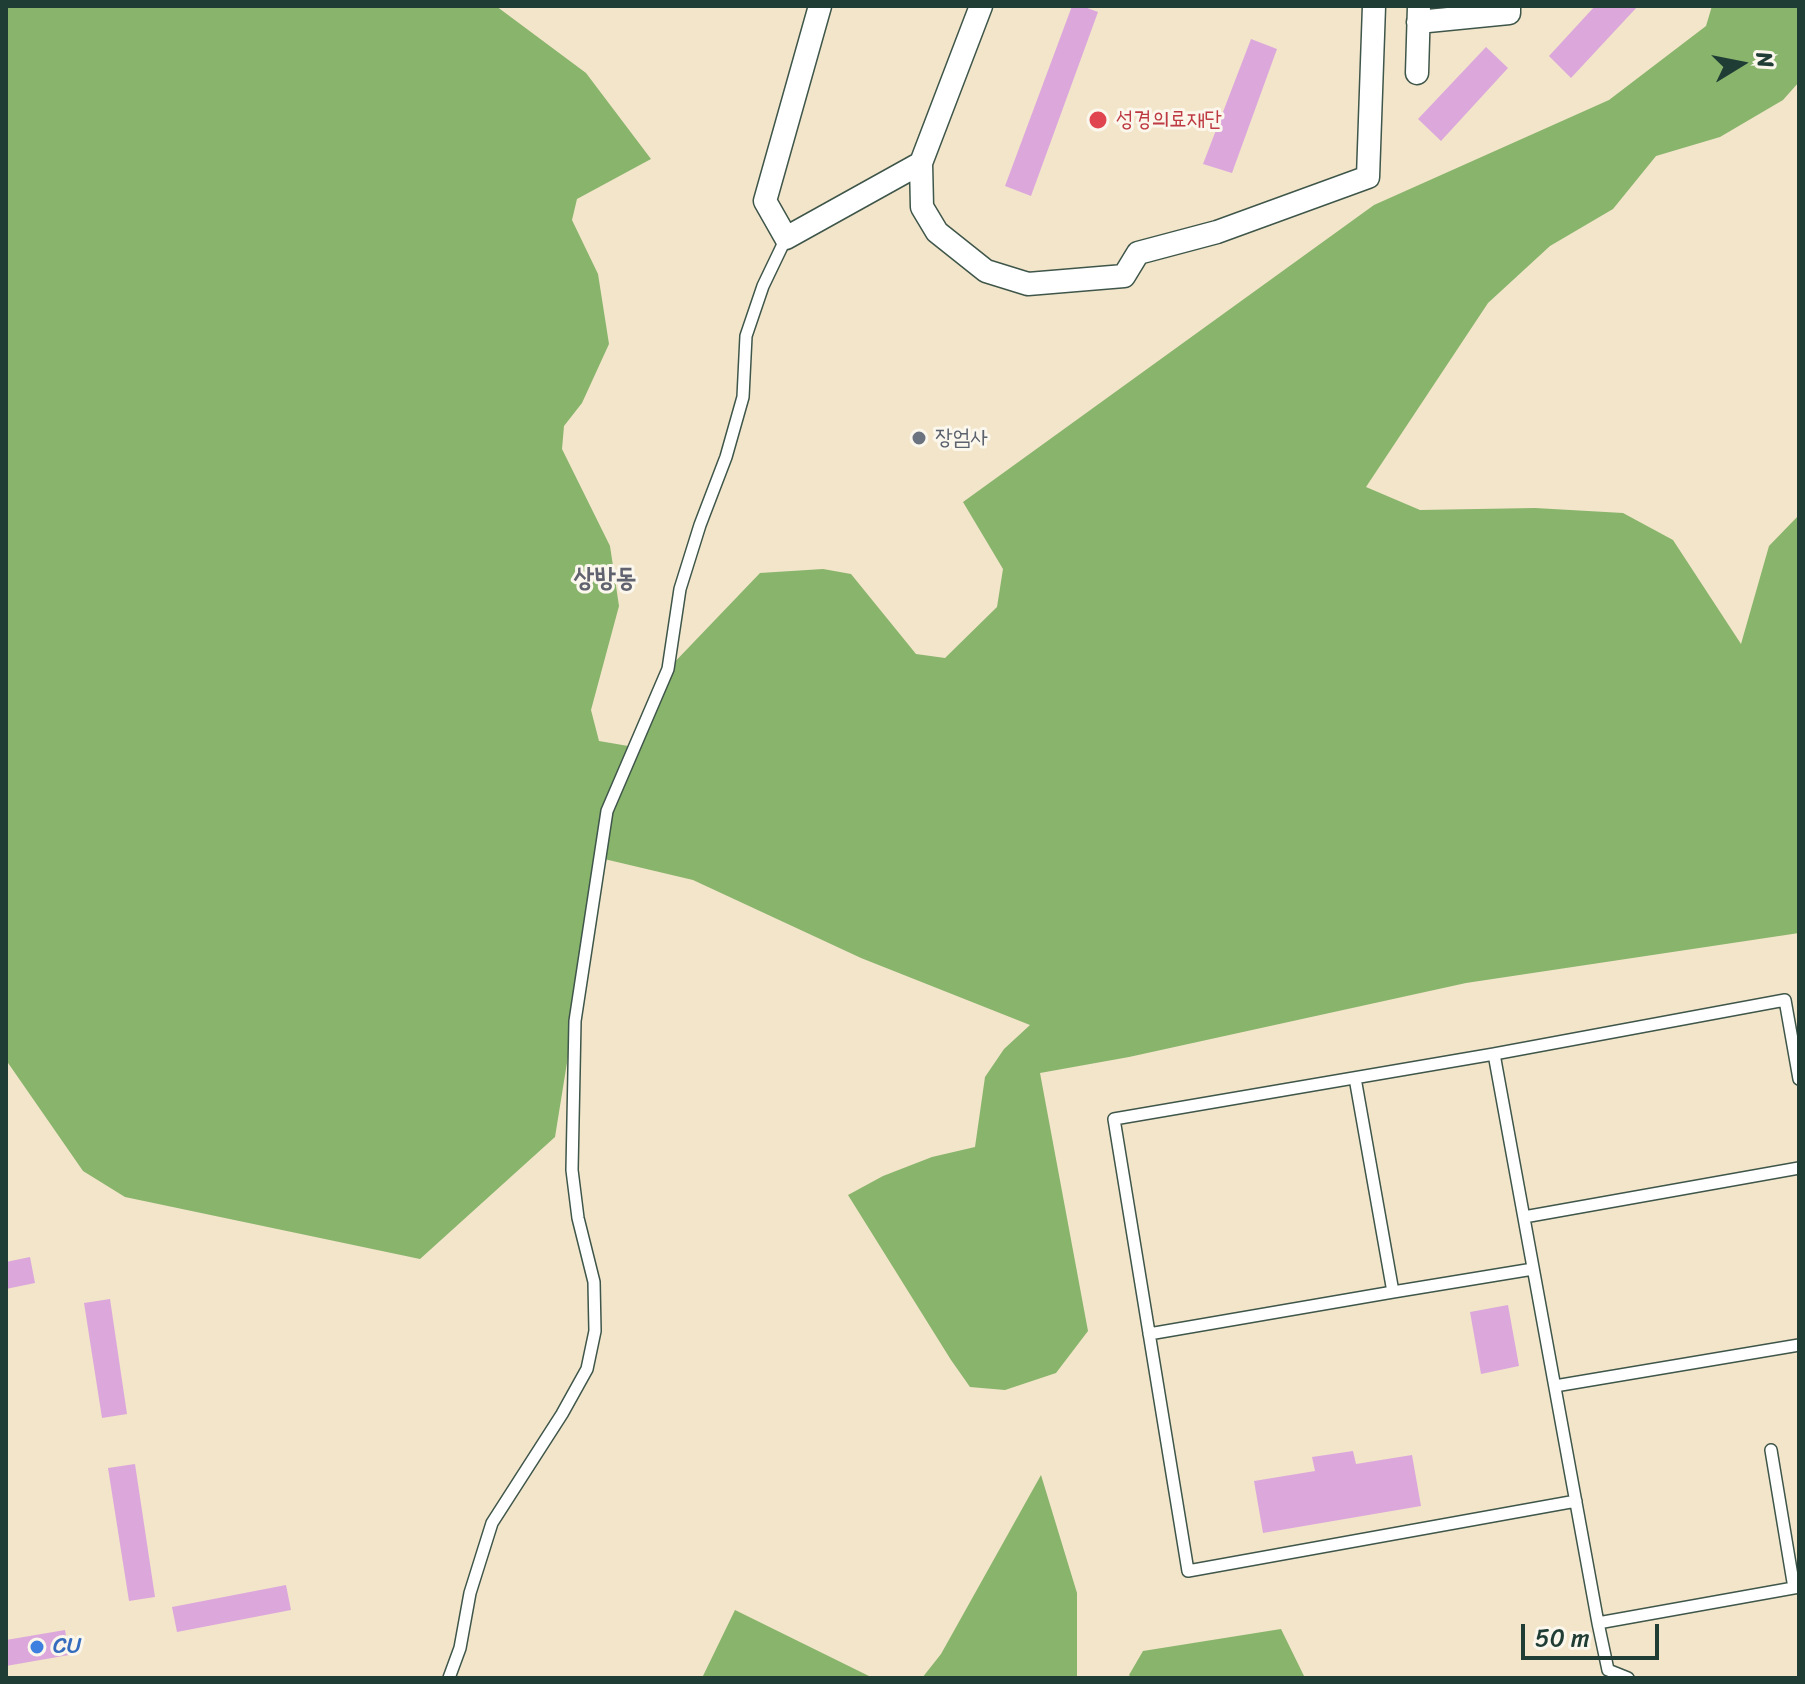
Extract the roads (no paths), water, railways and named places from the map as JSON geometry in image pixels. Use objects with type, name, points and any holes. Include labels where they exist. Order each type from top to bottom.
[{"type":"street","points":[[820,6],[765,201],[786,238],[921,163]]},
{"type":"street","points":[[981,6],[921,163],[922,207],[937,232],[986,271],[1028,284],[1124,276],[1138,253],[1217,232],[1368,177],[1374,6]]},
{"type":"street","points":[[1417,73],[1418,14],[1509,13],[1509,6]]},
{"type":"lane","points":[[449,1678],[460,1648],[470,1593],[492,1523],[587,1369],[595,1331],[594,1282],[578,1218],[572,1170],[575,1021],[607,811],[668,669],[680,589],[726,457],[743,397],[746,336],[763,286],[786,238]]},
{"type":"lane","points":[[1576,1501],[1188,1571],[1114,1119],[1785,1000],[1799,1079]]},
{"type":"lane","points":[[1494,1054],[1608,1670],[1628,1678]]},
{"type":"lane","points":[[1355,1078],[1393,1292]]},
{"type":"lane","points":[[1524,1217],[1799,1168]]},
{"type":"lane","points":[[1149,1334],[1533,1269]]},
{"type":"lane","points":[[1555,1386],[1799,1345]]},
{"type":"lane","points":[[1598,1623],[1796,1588],[1771,1450]]},
{"type":"place","name":"성경의료재단","points":[[1098,120]]},
{"type":"place","name":"장엄사","points":[[919,438]]},
{"type":"place","name":"CU","points":[[37,1647]]},
{"type":"district","name":"상방동","points":[[605,579]]}]
